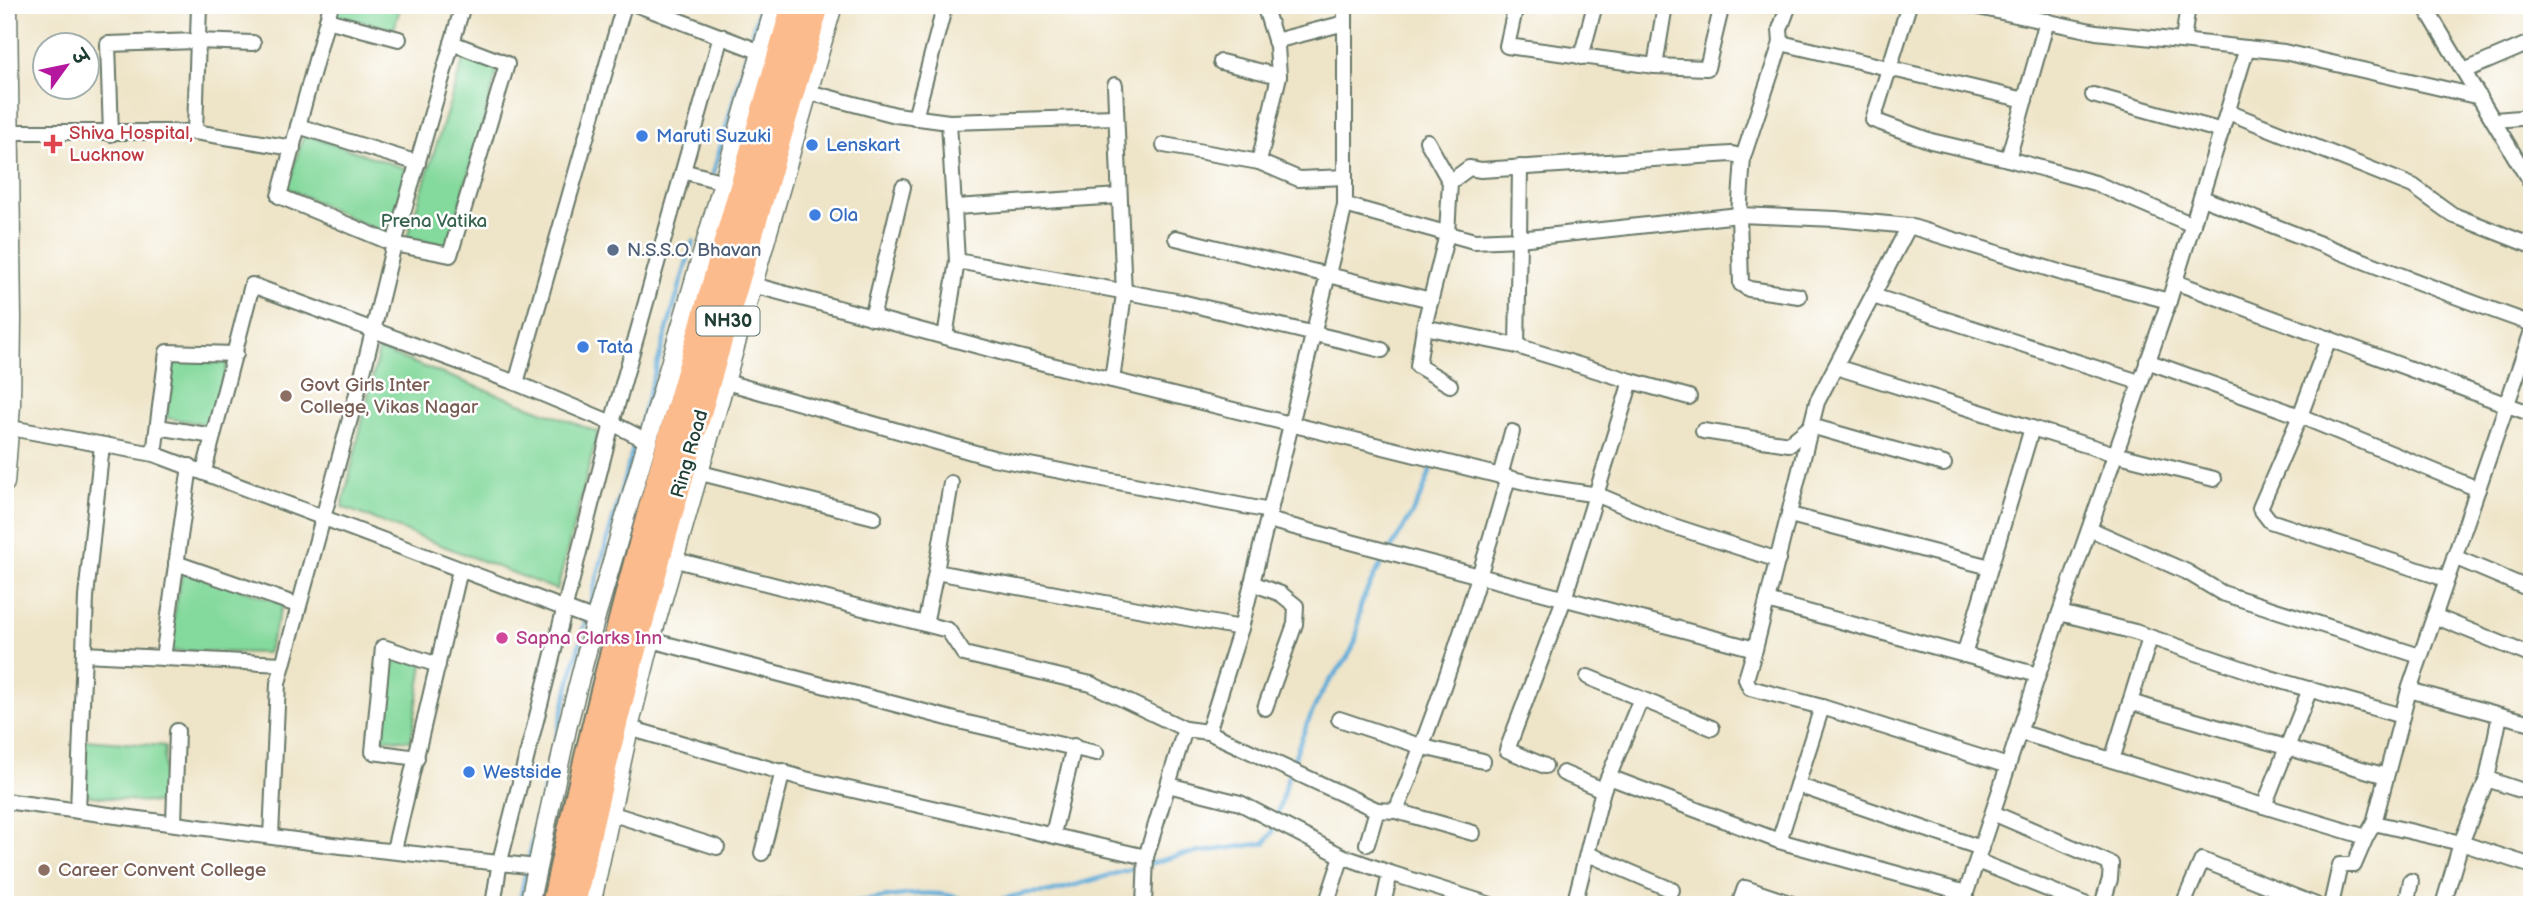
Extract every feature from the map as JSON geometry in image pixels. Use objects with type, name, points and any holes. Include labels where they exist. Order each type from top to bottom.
[{"type":"highway","name":"Ring Road","points":[[554,905],[580,782],[727,184],[794,5]]},
{"type":"highway","name":"Ring Road","points":[[573,905],[596,796],[693,471],[817,5]]},
{"type":"street","points":[[5,484],[8,427],[8,5]]},
{"type":"street","points":[[195,132],[199,5]]},
{"type":"street","points":[[331,5],[279,196],[394,244],[450,255],[508,64],[452,43]]},
{"type":"street","points":[[271,836],[278,683],[297,605],[365,365],[371,329],[394,244],[463,5]]},
{"type":"street","points":[[516,383],[624,5]]},
{"type":"street","points":[[638,5],[752,49]]},
{"type":"street","points":[[493,905],[502,863],[583,616],[645,441],[727,184],[752,49],[775,5]]},
{"type":"street","points":[[592,905],[645,638],[676,559],[693,471],[726,382],[833,5]]},
{"type":"street","points":[[915,118],[945,5]]},
{"type":"street","points":[[1259,162],[1279,76],[1276,41],[1264,5]]},
{"type":"street","points":[[1208,732],[1241,628],[1315,336],[1345,205],[1345,5]]},
{"type":"street","points":[[1516,5],[1507,46],[1655,66],[1707,68],[1722,5]]},
{"type":"street","points":[[1581,57],[1595,5]]},
{"type":"street","points":[[1655,66],[1665,5]]},
{"type":"street","points":[[1789,5],[1780,29],[1781,43],[1743,157],[1739,215],[1741,284],[1749,289],[1799,296]]},
{"type":"street","points":[[1909,5],[1873,120],[1931,141],[2095,183],[2193,225]]},
{"type":"street","points":[[1969,5],[2096,32],[2284,52],[2480,97]]},
{"type":"street","points":[[2183,41],[2188,5]]},
{"type":"street","points":[[2424,5],[2532,185]]},
{"type":"street","points":[[327,20],[399,40]]},
{"type":"street","points":[[2008,159],[2047,21]]},
{"type":"street","points":[[1276,41],[1345,23]]},
{"type":"street","points":[[529,905],[532,867],[568,724],[612,423],[690,174],[722,36]]},
{"type":"street","points":[[111,134],[108,44],[196,41],[253,43]]},
{"type":"street","points":[[2464,71],[2532,42]]},
{"type":"street","points":[[1781,43],[2025,100]]},
{"type":"street","points":[[1563,773],[1606,784],[1964,899],[2038,675],[2169,302],[2247,48]]},
{"type":"street","points":[[1221,62],[1279,76]]},
{"type":"street","points":[[1112,380],[1124,294],[1115,85]]},
{"type":"street","points":[[808,92],[915,118],[949,122],[1115,117]]},
{"type":"street","points":[[2093,96],[2222,131]]},
{"type":"street","points":[[2228,112],[2413,186],[2453,215],[2532,246]]},
{"type":"street","points":[[2495,120],[2532,117]]},
{"type":"street","points":[[945,337],[957,261],[956,207],[949,122]]},
{"type":"street","points":[[298,126],[418,163]]},
{"type":"street","points":[[8,132],[195,132],[293,148]]},
{"type":"street","points":[[1427,141],[1450,181],[1447,234],[1424,327],[1418,366],[1450,385]]},
{"type":"street","points":[[1164,145],[1259,162],[1299,179],[1345,177]]},
{"type":"street","points":[[1450,181],[1469,167],[1481,170],[1732,154],[1743,157]]},
{"type":"street","points":[[1517,346],[1520,167]]},
{"type":"street","points":[[690,174],[727,184]]},
{"type":"street","points":[[872,318],[903,187]]},
{"type":"street","points":[[956,207],[1118,196]]},
{"type":"street","points":[[2202,198],[2364,260],[2418,285],[2532,324]]},
{"type":"street","points":[[1345,205],[1474,241],[1520,239],[1739,215],[1836,219],[1909,226],[2069,275],[2169,302]]},
{"type":"street","points":[[1909,226],[1817,402],[1746,679],[1750,688],[1822,707],[2008,766]]},
{"type":"street","points":[[1176,238],[1431,300]]},
{"type":"street","points":[[957,261],[1124,294],[1181,302],[1382,350]]},
{"type":"street","points":[[2175,282],[2532,414]]},
{"type":"street","points":[[163,658],[176,563],[197,468],[214,436],[252,285],[516,383],[612,423],[645,441]]},
{"type":"street","points":[[753,285],[1112,380],[1504,477],[1598,495],[1667,524],[1778,560]]},
{"type":"street","points":[[1872,296],[2139,382]]},
{"type":"street","points":[[1424,327],[1517,346],[1689,397]]},
{"type":"street","points":[[2331,905],[2340,865],[2354,865],[2374,823],[2409,690],[2532,331]]},
{"type":"street","points":[[2329,338],[2300,416],[2260,508],[2270,521],[2446,579]]},
{"type":"street","points":[[154,454],[167,352],[236,354]]},
{"type":"street","points":[[2147,361],[2300,416],[2478,489]]},
{"type":"street","points":[[1836,367],[2115,454],[2214,479]]},
{"type":"street","points":[[1545,766],[1507,750],[1564,599],[1631,381]]},
{"type":"street","points":[[726,382],[993,458],[1269,516],[1480,578],[1755,649]]},
{"type":"street","points":[[1703,431],[1788,444],[1811,426]]},
{"type":"street","points":[[1811,426],[1944,464]]},
{"type":"street","points":[[8,427],[154,454],[197,468],[583,616]]},
{"type":"street","points":[[158,428],[214,436]]},
{"type":"street","points":[[1964,655],[2032,428]]},
{"type":"street","points":[[1396,811],[1423,747],[1480,578],[1512,432]]},
{"type":"street","points":[[78,811],[86,597],[102,445]]},
{"type":"street","points":[[693,471],[874,517]]},
{"type":"street","points":[[925,624],[951,483]]},
{"type":"street","points":[[1790,515],[1990,567]]},
{"type":"street","points":[[2090,529],[2187,572],[2222,593],[2420,656]]},
{"type":"street","points":[[2454,557],[2532,590]]},
{"type":"street","points":[[676,559],[948,630],[964,654],[1091,684],[1185,729],[1208,732],[1377,810],[1396,811],[1473,833]]},
{"type":"street","points":[[176,563],[297,605]]},
{"type":"street","points":[[394,850],[460,570]]},
{"type":"street","points":[[936,572],[1241,628]]},
{"type":"street","points":[[1252,583],[1282,594],[1296,606],[1295,624],[1265,708]]},
{"type":"street","points":[[1767,601],[2038,675]]},
{"type":"street","points":[[2060,612],[2402,716]]},
{"type":"street","points":[[2434,616],[2532,656]]},
{"type":"street","points":[[645,638],[963,722],[1096,752]]},
{"type":"street","points":[[2112,760],[2150,638]]},
{"type":"street","points":[[417,758],[373,752],[383,647],[438,665]]},
{"type":"street","points":[[83,654],[283,664]]},
{"type":"street","points":[[1588,677],[1640,701],[1712,728]]},
{"type":"street","points":[[2264,806],[2310,689]]},
{"type":"street","points":[[2409,690],[2532,723]]},
{"type":"street","points":[[1574,905],[1606,784],[1640,701]]},
{"type":"street","points":[[2130,702],[2386,776]]},
{"type":"street","points":[[1779,841],[1822,707]]},
{"type":"street","points":[[2443,905],[2461,843],[2487,779],[2500,715]]},
{"type":"street","points":[[1339,719],[1423,747],[1483,761]]},
{"type":"street","points":[[629,728],[805,779],[1053,834],[1146,858]]},
{"type":"street","points":[[1144,905],[1146,858],[1185,729]]},
{"type":"street","points":[[174,824],[177,730]]},
{"type":"street","points":[[2019,732],[2366,837]]},
{"type":"street","points":[[1053,834],[1074,746]]},
{"type":"street","points":[[762,853],[783,771]]},
{"type":"street","points":[[2487,779],[2532,794]]},
{"type":"street","points":[[1168,785],[1240,803],[1342,856],[1491,905]]},
{"type":"street","points":[[1797,785],[1979,854],[2087,905]]},
{"type":"street","points":[[5,801],[532,867]]},
{"type":"street","points":[[1367,844],[1377,810]]},
{"type":"street","points":[[610,813],[717,847]]},
{"type":"street","points":[[1993,813],[2111,864],[2110,879],[2102,905]]},
{"type":"street","points":[[2374,823],[2461,843],[2532,866]]},
{"type":"street","points":[[1588,854],[1672,890]]},
{"type":"street","points":[[1326,905],[1342,856]]},
{"type":"street","points":[[2183,905],[2202,860],[2316,905]]},
{"type":"street","points":[[1383,905],[1390,873]]},
{"type":"street","points":[[2406,905],[2411,881]]},
{"type":"street","points":[[1739,905],[1745,888],[1795,905]]},
{"type":"green space","points":[[338,5],[401,5],[394,29],[335,16]]},
{"type":"green space","name":"Prena Vatika","points":[[466,52],[499,65],[448,247],[407,237]]},
{"type":"green space","points":[[304,134],[407,169],[390,237],[287,188]]},
{"type":"green space","points":[[379,350],[598,432],[557,590],[342,507]]},
{"type":"green space","points":[[174,355],[229,357],[213,425],[166,418]]},
{"type":"green space","points":[[183,568],[283,604],[267,653],[167,651]]},
{"type":"green space","points":[[387,653],[423,664],[411,741],[380,738]]},
{"type":"green space","points":[[84,740],[165,746],[163,804],[84,795]]},
{"type":"waterway","points":[[713,174],[760,5]]},
{"type":"waterway","points":[[519,905],[577,654],[693,241]]},
{"type":"waterway","points":[[978,905],[1027,893],[1051,892],[1180,855],[1265,843],[1272,833],[1312,712],[1324,689],[1352,650],[1360,610],[1368,588],[1418,502],[1431,467]]},
{"type":"waterway","points":[[765,905],[788,902],[848,903],[923,893],[942,894],[976,905]]},
{"type":"place","name":"Maruti Suzuki","points":[[642,136]]},
{"type":"place","name":"Shiva Hospital, Lucknow","points":[[53,144]]},
{"type":"place","name":"Lenskart","points":[[812,145]]},
{"type":"place","name":"Ola","points":[[815,215]]},
{"type":"place","name":"N.S.S.O. Bhavan","points":[[613,250]]},
{"type":"place","name":"Tata","points":[[583,347]]},
{"type":"place","name":"Govt Girls Inter College, Vikas Nagar","points":[[286,396]]},
{"type":"place","name":"Sapna Clarks Inn","points":[[502,638]]},
{"type":"place","name":"Westside","points":[[469,772]]},
{"type":"place","name":"Career Convent College","points":[[44,870]]}]
